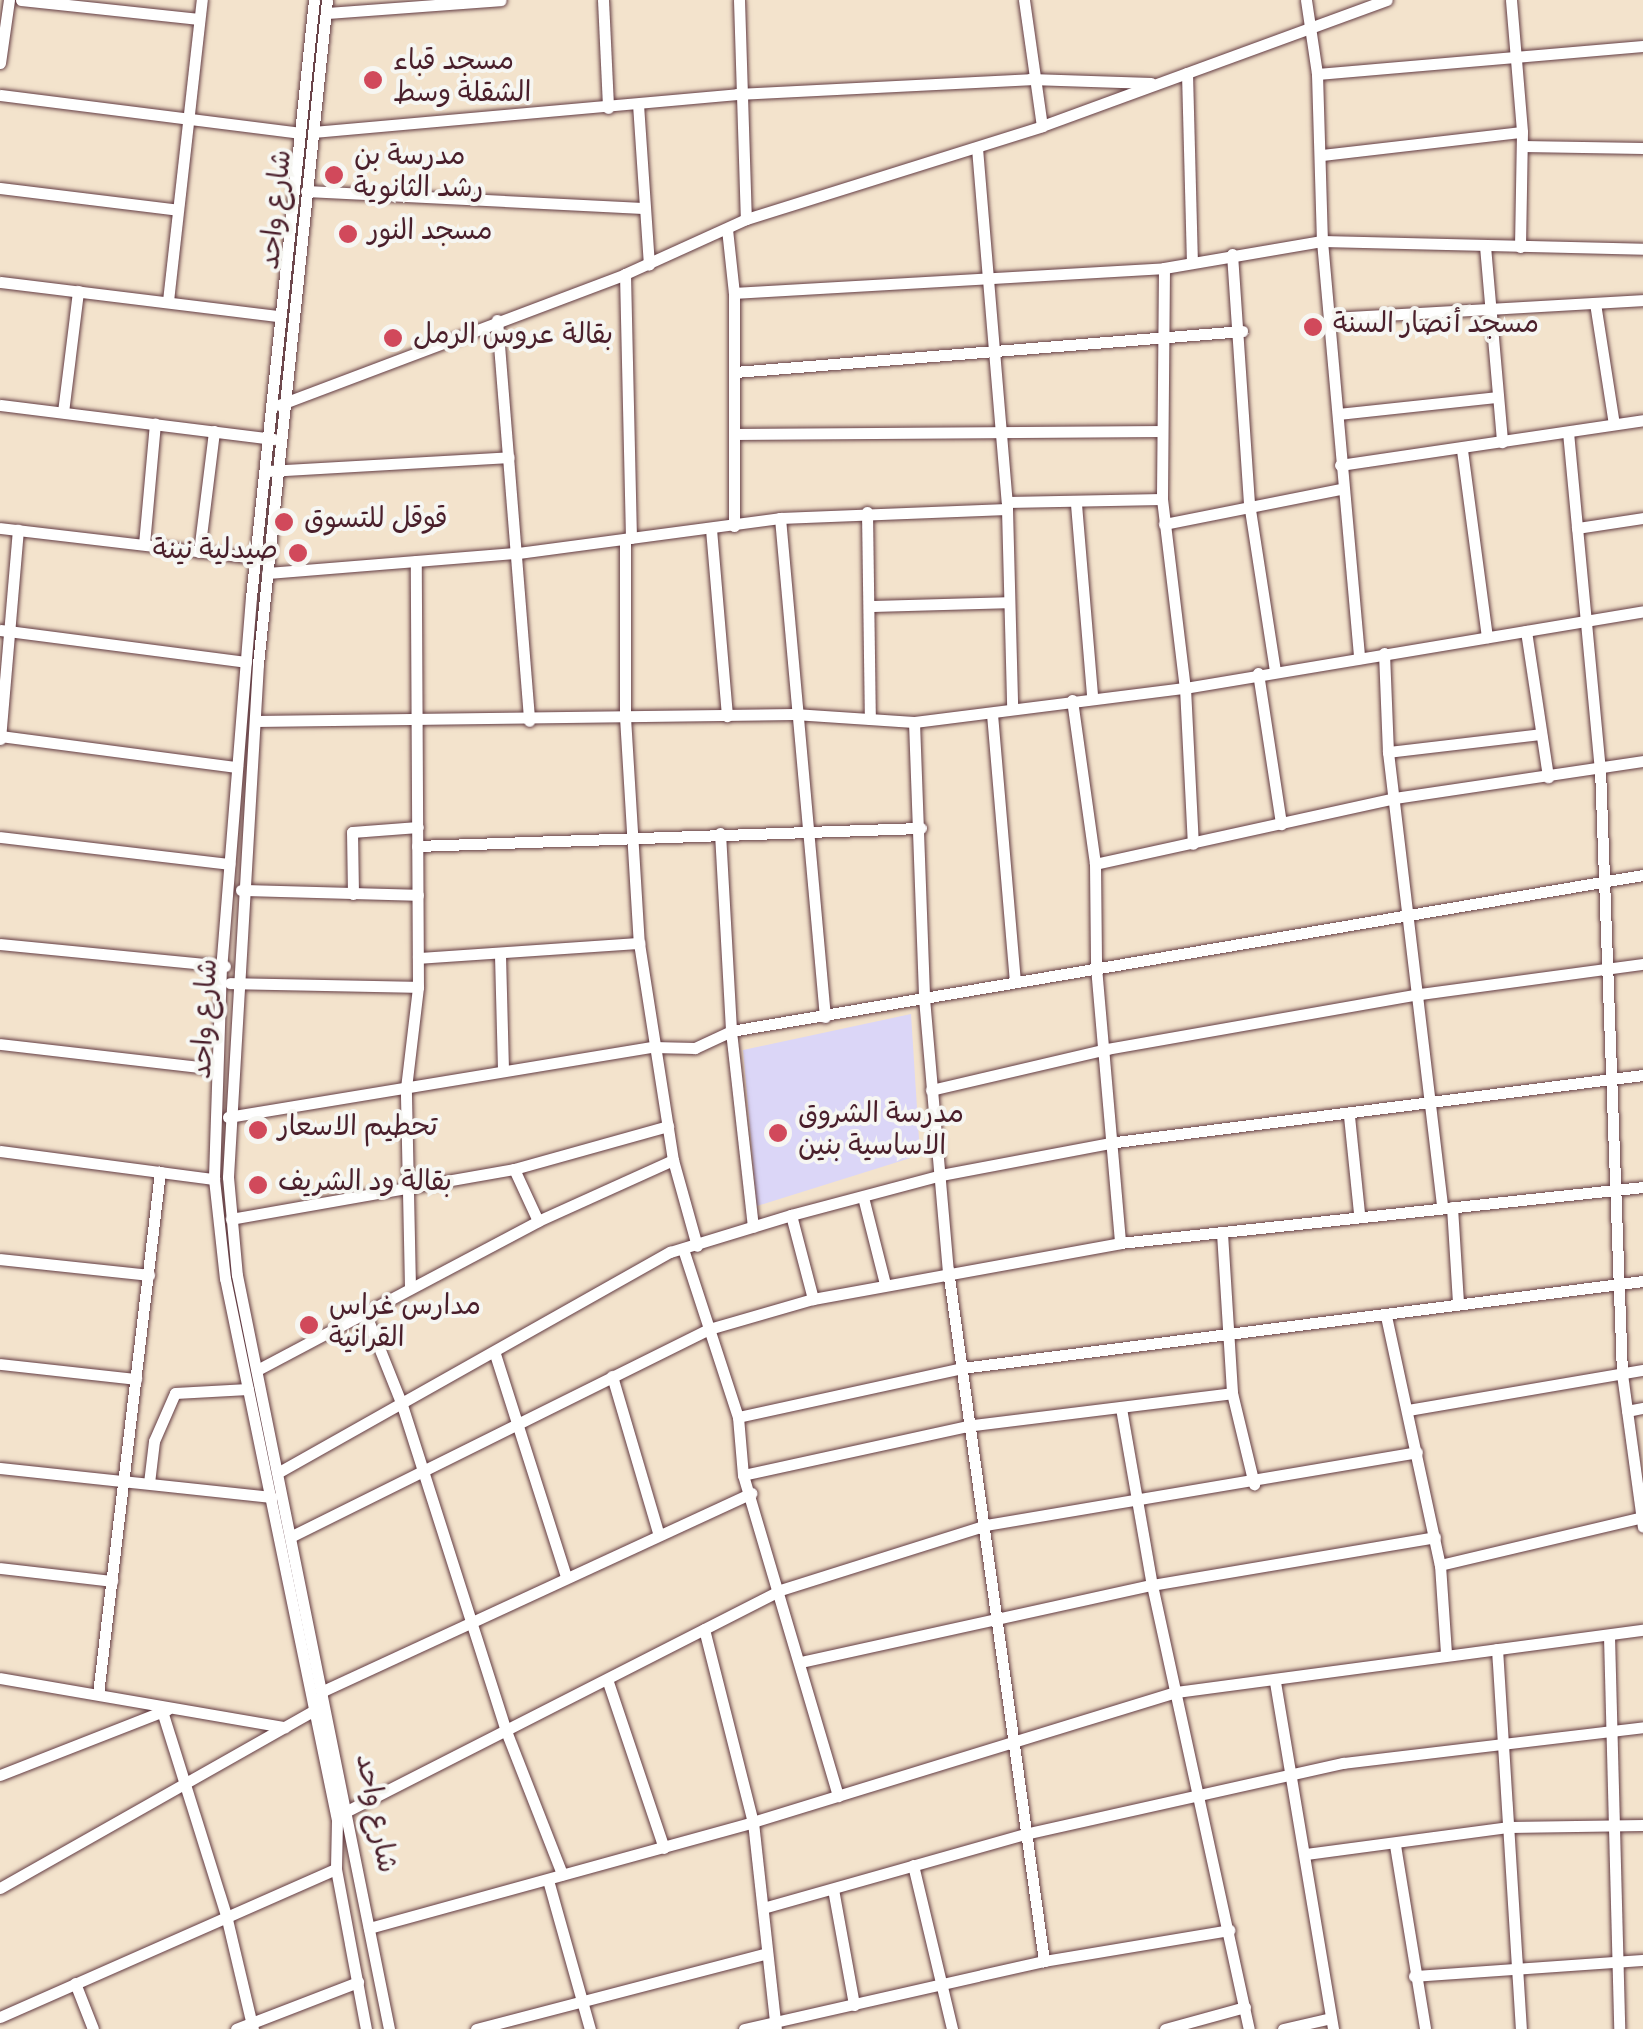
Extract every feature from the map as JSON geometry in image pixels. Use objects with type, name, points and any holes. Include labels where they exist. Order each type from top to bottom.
[{"type":"street","points":[[0,63],[9,0]]},
{"type":"street","points":[[22,0],[199,20]]},
{"type":"street","points":[[168,301],[202,0]]},
{"type":"street","name":"شارع واحد","points":[[314,0],[310,101],[278,316],[270,408],[273,439],[267,573],[241,890],[228,1117],[231,1218],[252,1367],[248,1389],[337,1820],[336,1869],[366,2029]]},
{"type":"street","points":[[327,6],[501,0]]},
{"type":"street","points":[[604,0],[608,108]]},
{"type":"street","points":[[739,0],[738,94],[746,219]]},
{"type":"street","points":[[1024,0],[1030,79],[1042,126]]},
{"type":"street","points":[[1306,0],[1317,74],[1322,241],[1333,318],[1341,488],[1359,658]]},
{"type":"street","points":[[270,408],[649,265],[746,219],[1042,126],[1387,0]]},
{"type":"street","points":[[1511,0],[1522,139],[1520,246]]},
{"type":"street","name":"شارع واحد","points":[[314,51],[327,6]]},
{"type":"street","points":[[1317,74],[1643,46]]},
{"type":"street","points":[[1187,73],[1192,260]]},
{"type":"street","points":[[0,95],[306,133],[738,94],[1030,79],[1160,84]]},
{"type":"street","points":[[638,104],[649,265]]},
{"type":"street","name":"شارع واحد","points":[[273,439],[284,403],[306,191],[306,133]]},
{"type":"street","points":[[1322,155],[1522,139],[1643,148]]},
{"type":"street","points":[[977,148],[1005,432],[1012,706]]},
{"type":"street","points":[[0,188],[178,210]]},
{"type":"street","points":[[306,191],[643,208]]},
{"type":"street","points":[[726,229],[734,293],[734,526]]},
{"type":"street","points":[[734,293],[1164,268],[1192,260],[1322,241],[1643,249]]},
{"type":"street","points":[[1485,246],[1502,442]]},
{"type":"street","points":[[1232,254],[1242,332],[1249,503],[1275,671]]},
{"type":"street","points":[[1164,268],[1159,431],[1162,498],[1185,688],[1192,844]]},
{"type":"street","points":[[625,274],[625,717],[640,943],[673,1160],[698,1246]]},
{"type":"street","points":[[0,282],[278,316]]},
{"type":"street","points":[[63,412],[78,291]]},
{"type":"street","points":[[1333,318],[1643,300]]},
{"type":"street","points":[[1595,304],[1614,424]]},
{"type":"street","points":[[497,320],[529,721]]},
{"type":"street","points":[[736,372],[1161,333],[1242,332]]},
{"type":"street","points":[[1338,414],[1498,396]]},
{"type":"street","points":[[0,405],[273,439]]},
{"type":"street","points":[[1340,465],[1462,450],[1643,420]]},
{"type":"street","points":[[144,544],[155,423]]},
{"type":"street","points":[[199,552],[214,431]]},
{"type":"street","points":[[736,434],[1159,431]]},
{"type":"street","points":[[1440,1565],[1642,1520],[1622,1374],[1600,768],[1568,432]]},
{"type":"street","points":[[1462,450],[1487,637]]},
{"type":"street","points":[[270,471],[508,457]]},
{"type":"street","name":"شارع واحد","points":[[270,471],[255,558],[229,864],[220,983],[214,1179],[252,1367],[279,1472],[389,2029]]},
{"type":"street","points":[[1164,524],[1249,503],[1341,488]]},
{"type":"street","points":[[267,573],[518,553],[780,518],[1162,498]]},
{"type":"street","points":[[1076,504],[1092,696]]},
{"type":"street","points":[[866,512],[870,718]]},
{"type":"street","points":[[780,518],[794,714],[825,1018]]},
{"type":"street","points":[[1577,528],[1643,518]]},
{"type":"street","points":[[0,528],[255,558]]},
{"type":"street","points":[[711,529],[726,716]]},
{"type":"street","points":[[18,530],[5,630],[0,737],[237,767]]},
{"type":"street","points":[[410,1287],[412,1187],[406,1088],[418,987],[416,561]]},
{"type":"street","points":[[869,606],[1009,602]]},
{"type":"street","points":[[255,720],[529,721],[794,714],[914,722],[992,714],[1012,706],[1185,688],[1643,611]]},
{"type":"street","points":[[5,630],[246,662]]},
{"type":"street","points":[[1526,631],[1548,776]]},
{"type":"street","points":[[1384,653],[1388,752],[1458,1303]]},
{"type":"street","points":[[1258,673],[1281,824]]},
{"type":"street","points":[[1072,700],[1095,864],[1096,967],[1116,1142],[1120,1243]]},
{"type":"street","points":[[992,714],[1015,982]]},
{"type":"street","points":[[914,722],[921,828],[924,998],[948,1270],[986,1524],[992,1618],[1044,1961]]},
{"type":"street","points":[[1388,752],[1541,734]]},
{"type":"street","points":[[239,742],[254,743]]},
{"type":"street","points":[[1095,864],[1395,798],[1643,761]]},
{"type":"street","points":[[353,894],[352,832],[418,828]]},
{"type":"street","points":[[417,846],[808,828],[921,828]]},
{"type":"street","points":[[720,833],[731,1032],[753,1226]]},
{"type":"street","points":[[0,836],[229,864]]},
{"type":"street","points":[[228,1117],[654,1047],[695,1048],[731,1032],[1407,912],[1643,875]]},
{"type":"street","points":[[241,890],[418,895]]},
{"type":"street","points":[[418,958],[640,943]]},
{"type":"street","points":[[0,944],[236,967]]},
{"type":"street","points":[[500,955],[504,1071]]},
{"type":"street","points":[[931,1090],[1107,1048],[1420,994],[1643,964]]},
{"type":"street","points":[[220,983],[418,987]]},
{"type":"street","points":[[0,1044],[216,1069]]},
{"type":"street","points":[[279,1472],[495,1354],[670,1252],[684,1252],[790,1215],[941,1175],[1116,1142],[1349,1116],[1643,1074]]},
{"type":"street","points":[[1349,1116],[1359,1213]]},
{"type":"street","points":[[231,1218],[514,1168],[668,1126]]},
{"type":"street","points":[[0,1152],[214,1179]]},
{"type":"street","points":[[252,1367],[366,1315],[410,1287],[538,1221],[673,1160]]},
{"type":"street","points":[[514,1168],[538,1221]]},
{"type":"street","points":[[98,1694],[160,1172]]},
{"type":"street","points":[[292,1536],[420,1467],[709,1329],[813,1299],[948,1270],[1120,1243],[1359,1213],[1643,1187]]},
{"type":"street","points":[[863,1197],[885,1284]]},
{"type":"street","points":[[790,1215],[813,1299]]},
{"type":"street","points":[[1222,1233],[1224,1332],[1232,1392],[1254,1484]]},
{"type":"street","points":[[684,1252],[738,1417],[743,1475],[838,1796]]},
{"type":"street","points":[[0,1259],[149,1275]]},
{"type":"street","points":[[738,1417],[962,1368],[1643,1281]]},
{"type":"street","points":[[366,1315],[402,1405],[506,1731],[562,1874]]},
{"type":"street","points":[[1386,1316],[1440,1565],[1446,1654]]},
{"type":"street","points":[[495,1354],[565,1574]]},
{"type":"street","points":[[0,1364],[136,1380]]},
{"type":"street","points":[[1408,1410],[1643,1370]]},
{"type":"street","points":[[612,1376],[658,1532]]},
{"type":"street","points":[[149,1483],[154,1442],[175,1392],[248,1389]]},
{"type":"street","points":[[743,1475],[972,1425],[1232,1392]]},
{"type":"street","points":[[1121,1408],[1152,1585],[1249,2029]]},
{"type":"street","points":[[1626,1411],[1643,1408]]},
{"type":"street","points":[[347,1811],[608,1682],[780,1590],[986,1524],[1138,1496],[1254,1484],[1417,1452]]},
{"type":"street","points":[[0,1468],[271,1497]]},
{"type":"street","points":[[0,1888],[314,1710],[323,1691],[565,1574],[751,1493]]},
{"type":"street","points":[[801,1662],[1152,1585],[1435,1537]]},
{"type":"street","points":[[0,1568],[112,1581]]},
{"type":"street","points":[[704,1629],[753,1822],[764,1954],[776,2024]]},
{"type":"street","points":[[369,1928],[753,1822],[1176,1692],[1275,1682],[1446,1654],[1643,1630]]},
{"type":"street","points":[[1609,1636],[1617,1826],[1614,1962],[1619,2029]]},
{"type":"street","points":[[1497,1649],[1514,1968],[1521,2029]]},
{"type":"street","points":[[0,1678],[285,1727]]},
{"type":"street","points":[[608,1682],[664,1848]]},
{"type":"street","points":[[1275,1682],[1332,2023],[1282,2029]]},
{"type":"street","points":[[0,1776],[168,1709]]},
{"type":"street","points":[[168,1709],[252,2025]]},
{"type":"street","points":[[763,1908],[1025,1834],[1293,1774],[1504,1740],[1643,1727]]},
{"type":"street","points":[[1306,1854],[1509,1828],[1643,1826]]},
{"type":"street","points":[[1395,1845],[1425,2029]]},
{"type":"street","points":[[913,1864],[952,2029]]},
{"type":"street","points":[[0,2017],[336,1869]]},
{"type":"street","points":[[548,1880],[590,2029]]},
{"type":"street","points":[[833,1889],[854,2005]]},
{"type":"street","points":[[744,2029],[1044,1961],[1229,1930]]},
{"type":"street","points":[[476,2029],[581,1997],[764,1954]]},
{"type":"street","points":[[1414,1976],[1643,1960]]},
{"type":"street","points":[[236,2029],[358,1982]]},
{"type":"street","points":[[74,1984],[92,2029]]},
{"type":"street","points":[[1164,2029],[1245,2008]]},
{"type":"shaded area","points":[[911,1014],[920,1155],[757,1206],[743,1050]]},
{"type":"place","name":"مسجد قباء الشقلة وسط","points":[[373,80]]},
{"type":"place","name":"مدرسة بن رشد الثانوية","points":[[334,175]]},
{"type":"place","name":"مسجد النور","points":[[348,234]]},
{"type":"place","name":"مسجد أنصار السنة","points":[[1313,327]]},
{"type":"place","name":"بقالة عروس الرمل","points":[[393,338]]},
{"type":"place","name":"قوقل للتسوق","points":[[284,522]]},
{"type":"place","name":"صيدلية نينة","points":[[298,553]]},
{"type":"place","name":"تحطيم الاسعار","points":[[258,1130]]},
{"type":"place","name":"مدرسة الشروق الاساسية بنين","points":[[778,1133]]},
{"type":"place","name":"بقالة ود الشريف","points":[[258,1185]]},
{"type":"place","name":"مدارس غراس القرانية","points":[[309,1325]]}]
